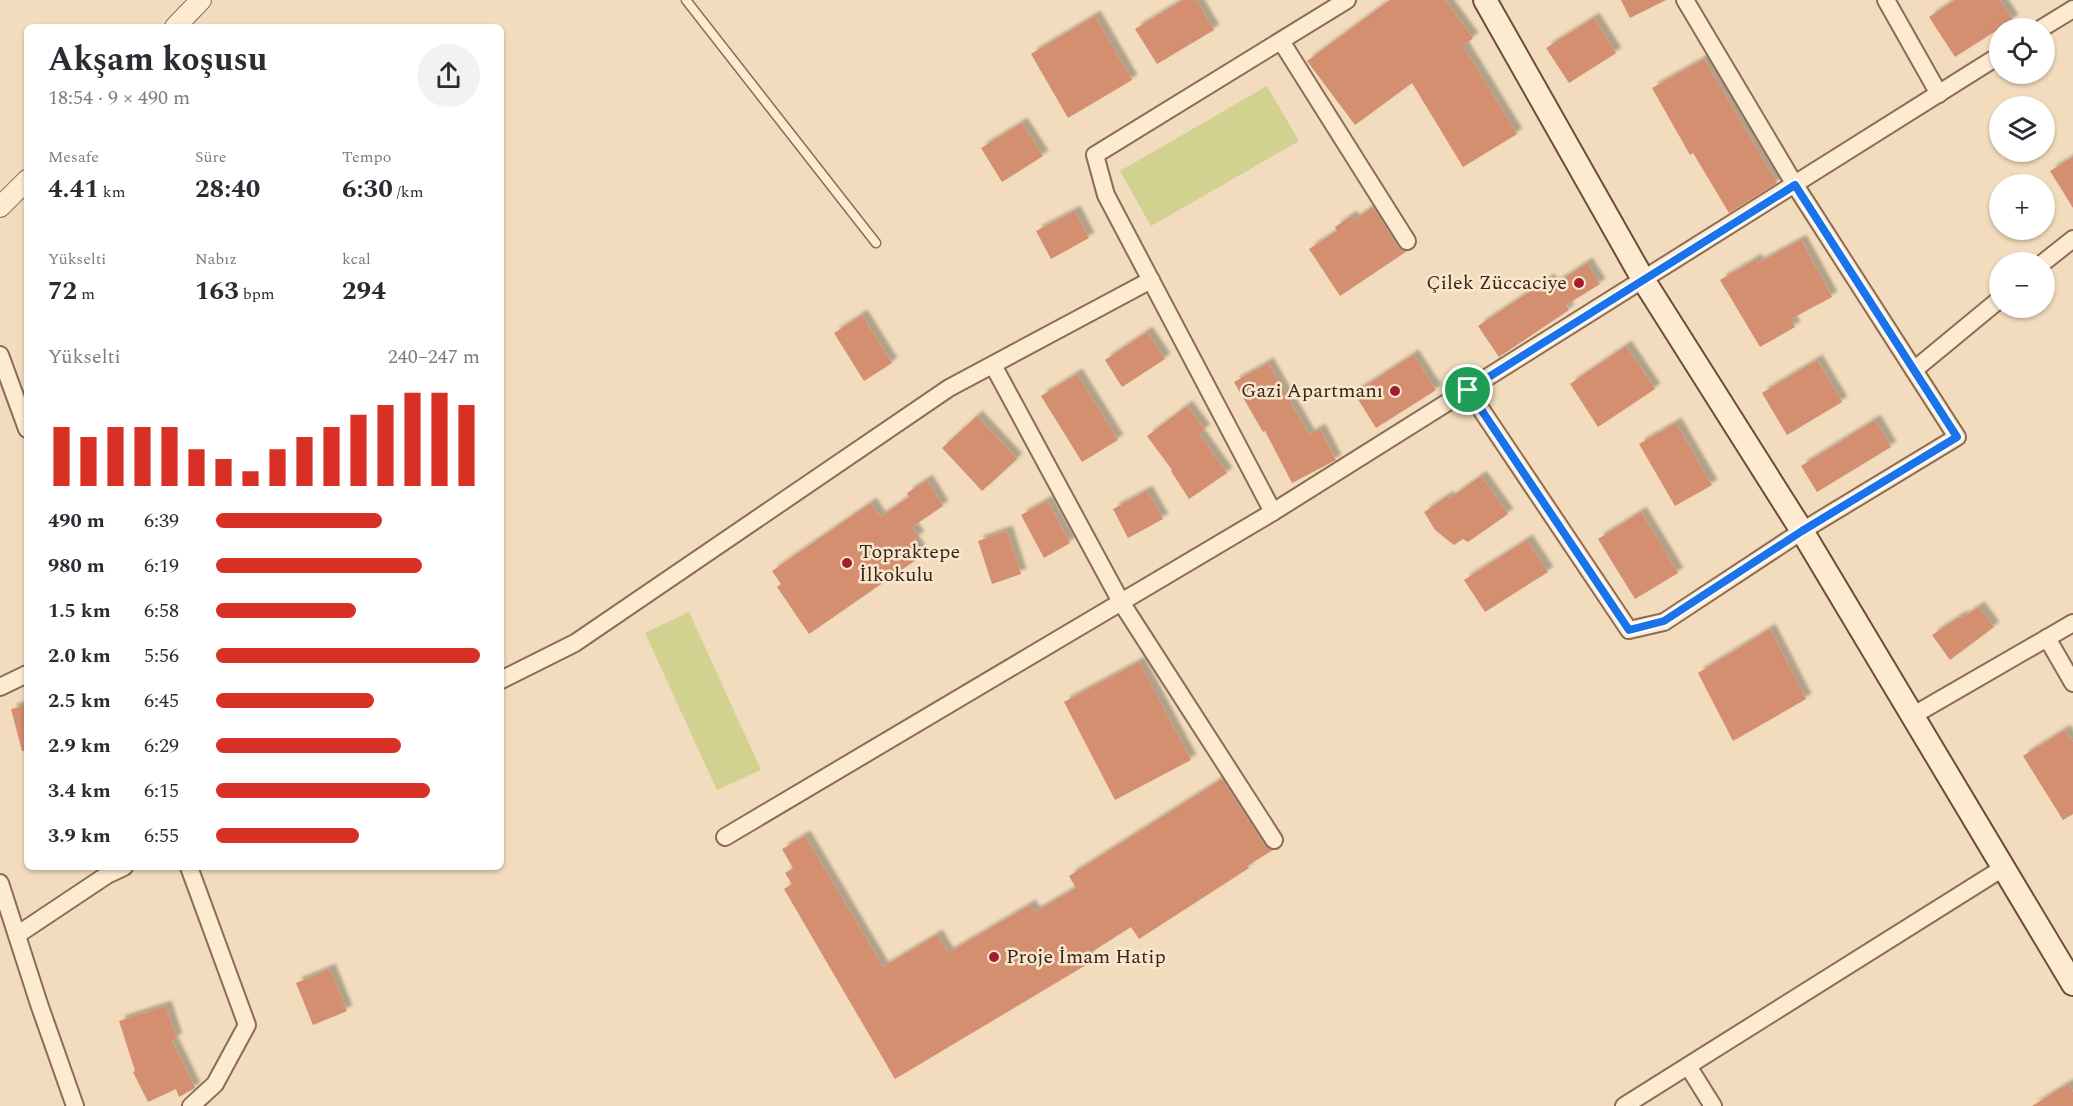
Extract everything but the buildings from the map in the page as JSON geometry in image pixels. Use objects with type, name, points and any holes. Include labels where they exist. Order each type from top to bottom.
[{"type":"main road","points":[[1485,0],[1644,280],[1802,531],[2073,984]]},
{"type":"street","points":[[178,24],[201,0]]},
{"type":"street","points":[[1273,512],[1106,195],[1095,155],[1347,0]]},
{"type":"street","points":[[1468,390],[1629,630],[1664,621],[1802,531],[1957,437],[1795,185],[1685,0]]},
{"type":"street","points":[[1886,0],[1939,94]]},
{"type":"street","points":[[2055,20],[2073,9]]},
{"type":"street","points":[[1281,41],[1407,241]]},
{"type":"street","points":[[725,837],[1273,512],[1989,62]]},
{"type":"street","points":[[0,207],[24,183]]},
{"type":"street","points":[[2055,253],[2073,238]]},
{"type":"street","points":[[504,680],[575,644],[939,394],[1151,280]]},
{"type":"street","points":[[1914,370],[1989,308]]},
{"type":"street","points":[[0,355],[24,421]]},
{"type":"street","points":[[993,365],[1121,602],[1274,840]]},
{"type":"street","points":[[1912,716],[2073,623]]},
{"type":"street","points":[[2047,638],[2073,683]]},
{"type":"street","points":[[0,687],[24,675]]},
{"type":"street","points":[[1624,1106],[2003,868]]},
{"type":"street","points":[[17,935],[118,870]]},
{"type":"street","points":[[190,870],[247,1025],[215,1084],[191,1106]]},
{"type":"street","points":[[0,883],[39,1005],[75,1106]]},
{"type":"street","points":[[1688,1066],[1713,1106]]},
{"type":"lane","points":[[687,0],[876,243]]},
{"type":"green space","points":[[1267,86],[1299,141],[1151,226],[1120,171]]},
{"type":"green space","points":[[689,612],[761,770],[717,790],[645,633]]},
{"type":"place","name":"Çilek Züccaciye","points":[[1579,283]]},
{"type":"place","name":"Gazi Apartmanı","points":[[1395,391]]},
{"type":"place","name":"Topraktepe İlkokulu","points":[[847,563]]},
{"type":"place","name":"Proje İmam Hatip","points":[[994,957]]},
{"type":"route","points":[[1795,185],[1957,437],[1802,531],[1664,621],[1629,630],[1468,390],[1795,185]]}]
